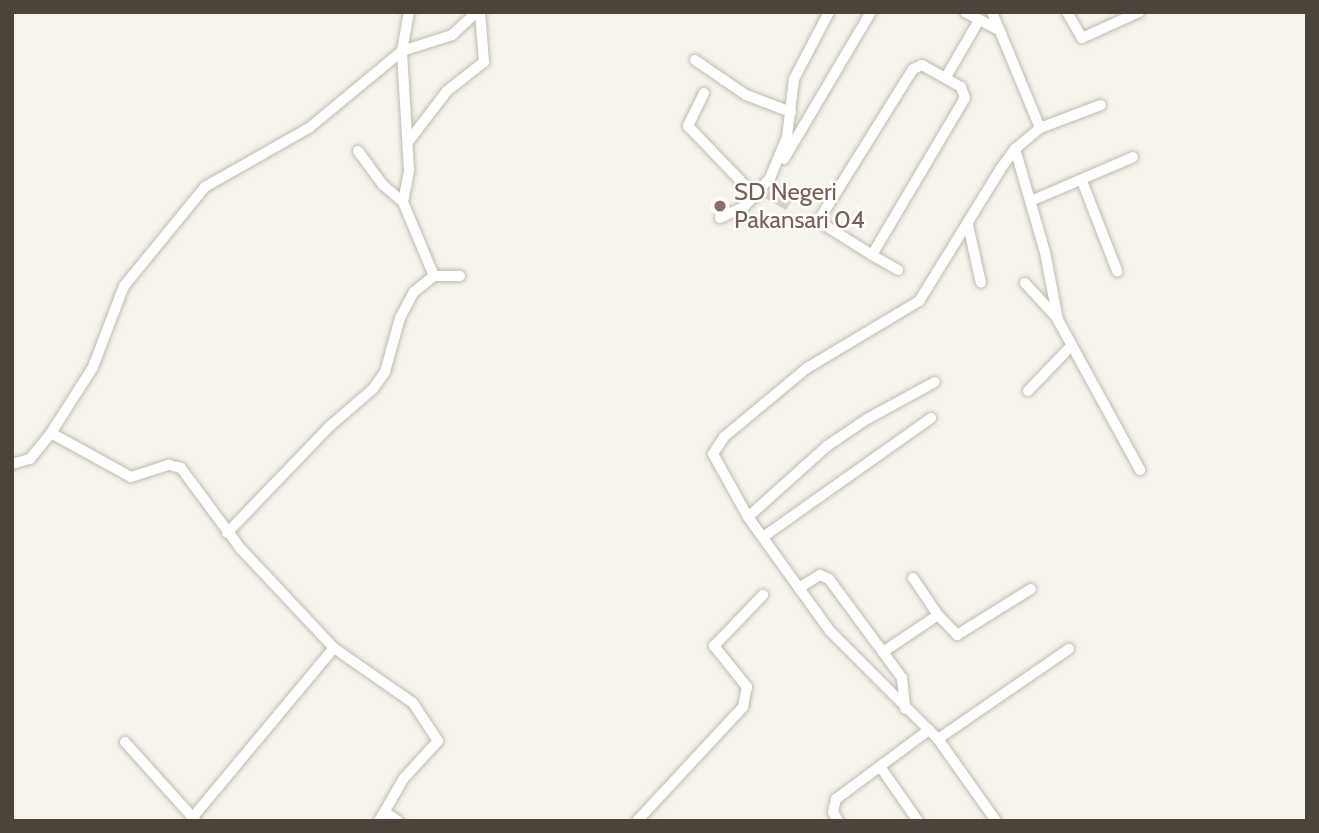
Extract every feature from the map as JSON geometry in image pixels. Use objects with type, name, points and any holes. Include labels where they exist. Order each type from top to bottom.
[{"type":"street","points":[[403,202],[408,142],[402,51],[409,12]]},
{"type":"street","points":[[12,464],[30,459],[51,433],[93,367],[124,286],[205,187],[309,128],[402,51],[452,35],[479,12]]},
{"type":"street","points":[[408,142],[447,91],[484,62],[479,12]]},
{"type":"street","points":[[720,218],[759,198],[872,12]]},
{"type":"street","points":[[965,12],[1000,31]]},
{"type":"street","points":[[992,12],[1040,128]]},
{"type":"street","points":[[1067,12],[1082,38],[1139,12]]},
{"type":"street","points":[[759,198],[779,159],[791,112],[794,79],[824,15]]},
{"type":"street","points":[[946,77],[979,20]]},
{"type":"street","points":[[695,60],[746,95],[791,112]]},
{"type":"street","points":[[872,255],[963,106],[963,90],[946,77],[922,65],[913,69],[822,214],[823,224],[872,255],[898,270]]},
{"type":"street","points":[[704,93],[688,126],[759,198]]},
{"type":"street","points":[[996,821],[938,739],[905,709],[830,631],[748,517],[714,460],[717,445],[807,368],[919,301],[1015,149],[1040,128],[1101,105]]},
{"type":"street","points":[[1015,149],[1031,201],[1058,320],[1140,470]]},
{"type":"street","points":[[358,151],[383,185],[403,202],[434,275]]},
{"type":"street","points":[[1031,201],[1133,157]]},
{"type":"street","points":[[1082,181],[1117,271]]},
{"type":"street","points":[[968,225],[981,284]]},
{"type":"street","points":[[228,533],[330,426],[373,389],[392,355],[404,307],[434,275],[460,276]]},
{"type":"street","points":[[1025,283],[1058,320]]},
{"type":"street","points":[[1028,391],[1070,346]]},
{"type":"street","points":[[748,517],[827,446],[867,419],[935,383]]},
{"type":"street","points":[[763,537],[931,418]]},
{"type":"street","points":[[51,433],[131,477],[169,465],[181,468],[228,533],[334,648],[413,703],[437,737],[437,743],[404,778],[382,817],[398,821]]},
{"type":"street","points":[[799,588],[820,575],[829,579],[906,686],[905,709]]},
{"type":"street","points":[[913,578],[938,615],[957,635],[1031,589]]},
{"type":"street","points":[[636,821],[743,707],[747,687],[714,646],[763,595]]},
{"type":"street","points":[[883,652],[938,615]]},
{"type":"street","points":[[125,742],[175,803],[194,819],[334,648]]},
{"type":"street","points":[[938,739],[1069,649]]},
{"type":"street","points":[[838,821],[833,812],[836,799],[929,730]]},
{"type":"street","points":[[881,768],[918,821]]},
{"type":"building","points":[[771,188],[792,201],[786,210],[765,198]]},
{"type":"place","name":"SD Negeri Pakansari 04","points":[[720,206]]}]
